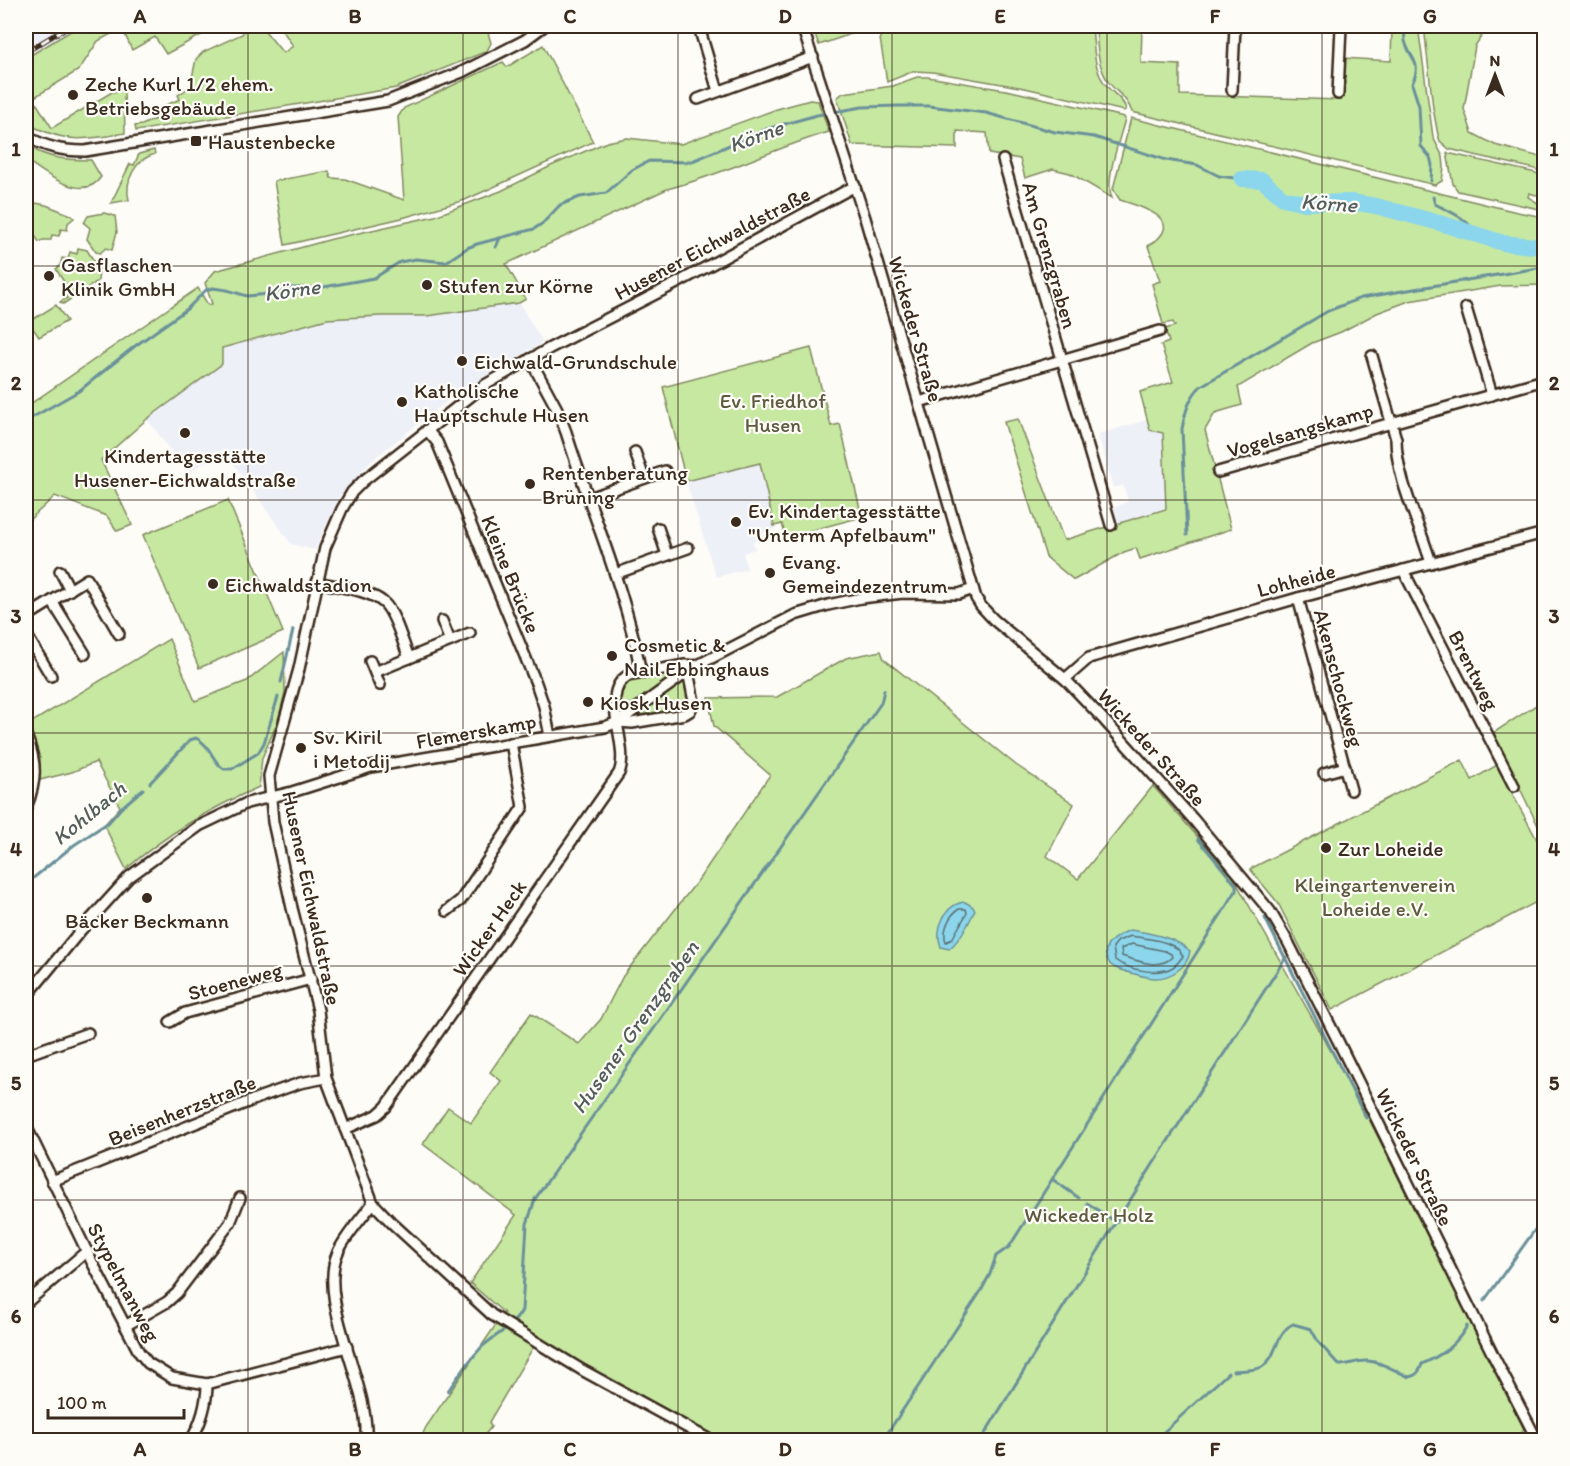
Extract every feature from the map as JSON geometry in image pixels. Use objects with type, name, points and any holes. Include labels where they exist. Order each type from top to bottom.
[{"type":"street","points":[[26,136],[38,143],[62,151],[84,151],[388,101],[462,72],[525,40],[544,26]]},
{"type":"street","name":"Wickeder Straße","points":[[802,26],[855,186],[973,589],[981,606],[994,620],[1065,679],[1193,819],[1274,918],[1338,1041],[1537,1440]]},
{"type":"street","points":[[1232,90],[1235,26]]},
{"type":"street","points":[[1338,94],[1341,26]]},
{"type":"street","points":[[701,34],[718,91]]},
{"type":"street","points":[[698,99],[813,57]]},
{"type":"street","name":"Am Grenzgraben","points":[[1003,160],[1110,525]]},
{"type":"street","name":"Husener Eichwaldstraße","points":[[710,1440],[582,1370],[492,1315],[373,1203],[326,1078],[318,1010],[292,908],[269,797],[269,776],[290,702],[325,548],[336,520],[352,492],[485,385],[855,186]]},
{"type":"street","points":[[1466,308],[1492,395]]},
{"type":"street","name":"Am Grenzgraben","points":[[919,402],[1160,331]]},
{"type":"street","name":"Vogelsangskamp","points":[[1372,356],[1392,423]]},
{"type":"street","points":[[530,359],[557,411],[589,498],[635,639],[641,673]]},
{"type":"street","name":"Vogelsangskamp","points":[[1218,472],[1545,380]]},
{"type":"street","points":[[1392,423],[1402,473],[1431,563]]},
{"type":"street","name":"Kleine Brücke","points":[[427,430],[437,442],[536,683],[544,706],[550,736]]},
{"type":"street","points":[[635,452],[644,478]]},
{"type":"street","points":[[589,498],[664,471]]},
{"type":"street","points":[[658,528],[667,555]]},
{"type":"street","name":"Lohheide","points":[[1065,679],[1089,658],[1298,598],[1545,533]]},
{"type":"street","points":[[615,574],[688,548]]},
{"type":"street","name":"Brentweg","points":[[1403,570],[1514,786]]},
{"type":"street","points":[[60,571],[70,590]]},
{"type":"street","points":[[26,617],[87,579],[119,634]]},
{"type":"street","points":[[317,582],[362,592],[384,603],[392,615],[409,658]]},
{"type":"street","name":"Flemerskamp","points":[[26,997],[93,915],[129,877],[205,822],[247,803],[292,792],[371,767],[605,727],[618,722],[692,668],[776,623],[828,605],[885,594],[958,594],[973,589]]},
{"type":"street","name":"Akenschockweg","points":[[1298,598],[1351,790]]},
{"type":"street","points":[[52,601],[86,654]]},
{"type":"street","points":[[442,621],[450,641]]},
{"type":"street","points":[[375,672],[470,633]]},
{"type":"street","points":[[26,634],[51,676]]},
{"type":"street","points":[[370,661],[380,685]]},
{"type":"street","name":"Flemerskamp","points":[[618,722],[614,696],[621,679],[629,675],[685,665],[692,668]]},
{"type":"street","name":"Flemerskamp","points":[[618,722],[632,723],[685,714],[690,711],[694,702],[692,668]]},
{"type":"street","name":"Wicker Heck","points":[[345,1129],[376,1115],[386,1107],[619,773],[623,761],[618,722]]},
{"type":"street","points":[[26,735],[33,754],[35,777],[26,808]]},
{"type":"street","points":[[447,911],[461,900],[523,807],[512,743]]},
{"type":"street","name":"Akenschockweg","points":[[1324,773],[1345,767]]},
{"type":"street","name":"Stoeneweg","points":[[170,1022],[185,1013],[311,979]]},
{"type":"street","points":[[26,1055],[88,1033]]},
{"type":"street","name":"Beisenherzstraße","points":[[52,1181],[263,1096],[300,1083],[326,1078]]},
{"type":"street","name":"Stypelmanweg","points":[[26,1126],[139,1353],[160,1372],[185,1382],[207,1384],[347,1347]]},
{"type":"street","points":[[125,1326],[167,1302],[177,1293],[230,1223],[240,1198]]},
{"type":"street","points":[[366,1440],[363,1401],[332,1286],[333,1269],[338,1252],[373,1203]]},
{"type":"street","points":[[26,1303],[87,1251]]},
{"type":"street","points":[[191,1440],[202,1413],[207,1384]]},
{"type":"shaded area","points":[[26,26],[79,26],[26,58]]},
{"type":"shaded area","points":[[519,303],[543,342],[443,404],[370,462],[340,495],[315,550],[291,544],[223,449],[188,474],[147,419],[179,394],[183,394],[222,348],[327,319],[427,316]]},
{"type":"shaded area","points":[[1147,420],[1150,430],[1163,433],[1166,509],[1115,524],[1112,514],[1114,508],[1128,501],[1123,485],[1113,488],[1098,434]]},
{"type":"shaded area","name":"Ev. Kindertagesstätte \"Unterm Apfelbaum\"","points":[[760,463],[775,529],[760,535],[761,540],[753,542],[755,549],[743,553],[747,569],[716,577],[686,481]]},
{"type":"green space","points":[[79,26],[218,26],[166,54],[155,37],[132,50],[122,28],[98,41],[79,70],[33,98],[52,128],[112,92],[124,90],[125,133],[85,139],[63,137],[26,123],[26,58]]},
{"type":"green space","points":[[248,26],[261,26],[283,53],[293,46],[283,31],[275,26],[486,26],[491,43],[487,51],[396,88],[136,131],[135,126],[157,118],[162,122],[169,120],[164,109],[166,105],[180,99],[178,95],[190,87],[196,59],[203,52],[242,34]]},
{"type":"green space","points":[[812,26],[874,26],[819,45]]},
{"type":"green space","points":[[878,26],[1092,26],[1097,68],[1106,85],[1122,101],[1126,109],[1124,111],[1025,88],[933,72],[914,71],[887,82]]},
{"type":"green space","points":[[1096,26],[1142,26],[1141,63],[1180,65],[1180,95],[1340,100],[1343,58],[1391,61],[1392,26],[1418,26],[1433,137],[1443,157],[1442,181],[1435,185],[1132,112],[1103,72],[1098,53]]},
{"type":"green space","points":[[1424,26],[1488,26],[1475,46],[1464,109],[1472,133],[1495,145],[1544,158],[1544,173],[1449,149],[1440,141],[1433,108]]},
{"type":"green space","points":[[543,45],[593,142],[465,200],[402,218],[285,245],[274,181],[329,171],[331,178],[345,179],[404,200],[398,117],[404,108],[503,62],[507,67]]},
{"type":"green space","points":[[917,77],[1011,91],[1124,117],[1111,170],[1112,198],[1070,173],[1053,169],[1025,178],[1020,159],[989,154],[987,133],[957,131],[957,148],[852,145],[837,98],[843,93],[893,86]]},
{"type":"green space","points":[[810,100],[818,101],[829,132],[667,189],[506,264],[526,299],[519,303],[427,316],[327,319],[222,348],[222,364],[147,419],[101,460],[132,525],[117,531],[107,516],[55,496],[26,523],[26,407],[198,288],[208,305],[212,304],[205,283],[215,271],[332,239],[435,216],[501,191],[607,142],[627,138],[681,144],[777,109]]},
{"type":"green space","points":[[1131,118],[1544,217],[1544,285],[1501,286],[1409,301],[1312,343],[1238,387],[1242,405],[1215,413],[1205,430],[1231,529],[1140,559],[1136,548],[1124,552],[1074,580],[1046,557],[1004,422],[1018,419],[1064,540],[1166,509],[1163,433],[1150,430],[1140,392],[1173,382],[1161,345],[1169,342],[1165,329],[1175,326],[1173,322],[1163,324],[1152,284],[1160,281],[1148,246],[1160,237],[1164,229],[1163,222],[1150,211],[1120,200],[1113,189]]},
{"type":"green space","points":[[26,145],[57,158],[91,160],[101,177],[93,185],[84,187],[74,187],[63,183],[26,160]]},
{"type":"green space","points":[[154,150],[155,154],[142,160],[133,171],[128,185],[129,200],[111,203],[130,164],[134,165],[139,154]]},
{"type":"green space","points":[[1447,153],[1536,173],[1543,181],[1543,193],[1536,195],[1529,193],[1528,197],[1538,203],[1539,209],[1458,191],[1453,184]]},
{"type":"green space","points":[[30,202],[46,205],[74,218],[68,223],[67,230],[61,229],[59,236],[52,235],[51,240],[39,242],[28,225],[26,226],[26,204]]},
{"type":"green space","points":[[104,213],[115,216],[117,232],[112,250],[106,248],[100,253],[96,252],[87,239],[90,228],[84,223],[88,216]]},
{"type":"green space","points":[[78,248],[87,250],[99,269],[98,281],[63,304],[60,302],[67,298],[61,290],[67,287],[56,269],[60,266],[62,258],[68,259],[70,252],[77,254]]},
{"type":"green space","points":[[56,305],[67,321],[39,337],[27,320],[30,318],[32,320]]},
{"type":"green space","name":"Ev. Friedhof Husen","points":[[811,348],[831,426],[840,424],[862,517],[786,537],[782,524],[774,526],[760,463],[686,481],[663,387]]},
{"type":"green space","name":"Eichwaldstadion","points":[[228,500],[283,632],[199,668],[143,535]]},
{"type":"green space","points":[[169,639],[195,701],[247,681],[284,652],[285,692],[278,721],[262,758],[259,787],[190,823],[157,844],[126,869],[104,825],[120,807],[96,762],[72,772],[40,780],[40,758],[27,725]]},
{"type":"green space","name":"Wickeder Holz","points":[[881,651],[884,659],[1016,765],[1074,804],[1047,856],[1078,879],[1153,786],[1233,877],[1368,1117],[1524,1429],[1515,1440],[718,1440],[604,1379],[538,1339],[489,1422],[491,1427],[481,1440],[420,1440],[426,1427],[504,1313],[470,1283],[516,1215],[423,1144],[448,1107],[471,1123],[501,1081],[490,1072],[531,1013],[579,1044],[601,1019],[623,976],[699,879],[770,775],[714,726],[708,698],[777,697],[846,658]]},
{"type":"green space","points":[[676,674],[623,712],[620,691],[625,683]]},
{"type":"green space","points":[[684,679],[688,699],[683,708],[633,717]]},
{"type":"green space","points":[[1544,700],[1544,838],[1493,733]]},
{"type":"green space","name":"Kleingartenverein Loheide e.V.","points":[[1462,760],[1472,780],[1497,765],[1544,853],[1544,898],[1332,1010],[1278,903],[1250,869]]},
{"type":"water","points":[[965,902],[975,910],[970,920],[949,949],[941,947],[939,933],[943,918],[952,907]]},
{"type":"water","points":[[1130,930],[1162,936],[1177,942],[1190,951],[1189,957],[1173,974],[1155,978],[1114,967],[1107,958],[1107,947],[1119,935]]},
{"type":"waterway","points":[[1405,26],[1405,41],[1416,65],[1412,84],[1419,106],[1421,146],[1430,157],[1432,165],[1431,181]]},
{"type":"waterway","name":"Körne","points":[[26,421],[79,391],[135,346],[187,309],[206,290],[213,288],[227,290],[247,296],[269,294],[291,288],[318,288],[374,278],[400,262],[416,259],[446,262],[477,244],[534,229],[560,205],[580,197],[606,193],[632,170],[649,161],[690,162],[767,129],[817,115],[862,107],[899,106],[929,106],[986,113],[1055,132],[1094,137],[1166,160],[1197,165],[1219,176],[1242,179]]},
{"type":"waterway","name":"Körne","points":[[1242,179],[1262,180],[1283,198],[1305,203],[1351,202],[1376,206],[1503,243],[1544,247]]},
{"type":"waterway","points":[[1433,197],[1435,204],[1463,220],[1476,234]]},
{"type":"waterway","name":"Körne","points":[[496,247],[500,238]]},
{"type":"waterway","name":"Husener Grenzgraben","points":[[1187,535],[1182,429],[1186,411],[1201,386],[1328,311],[1361,298],[1544,267]]},
{"type":"waterway","name":"Kohlbach","points":[[281,682],[293,630]]},
{"type":"waterway","name":"Husener Grenzgraben","points":[[448,1391],[479,1350],[510,1325],[522,1310],[527,1224],[535,1199],[881,703],[884,690]]},
{"type":"waterway","name":"Kohlbach","points":[[150,783],[190,740],[196,738],[205,745],[216,762],[224,769],[232,769],[258,753],[264,743],[278,697]]},
{"type":"waterway","name":"Kohlbach","points":[[26,884],[74,845],[109,822],[143,789]]},
{"type":"waterway","points":[[883,1440],[981,1291],[996,1256],[1009,1247],[1236,891],[1236,885],[1198,839]]},
{"type":"waterway","points":[[1265,918],[1366,1118]]},
{"type":"waterway","points":[[981,1440],[1116,1222],[1286,957]]},
{"type":"waterway","points":[[1052,1179],[1079,1198]]},
{"type":"waterway","points":[[1087,1203],[1116,1222]]},
{"type":"waterway","points":[[1484,1301],[1544,1217]]},
{"type":"waterway","points":[[1233,1371],[1262,1367],[1271,1357],[1283,1333],[1293,1324],[1311,1329],[1319,1343],[1339,1365],[1368,1361],[1389,1367],[1409,1377],[1418,1373],[1422,1364],[1448,1349],[1467,1326]]},
{"type":"waterway","points":[[1155,1440],[1228,1373]]},
{"type":"railway","points":[[26,29],[32,26]]},
{"type":"railway","points":[[26,52],[69,26]]},
{"type":"place","name":"Zeche Kurl 1/2 ehem. Betriebsgebäude","points":[[73,95]]},
{"type":"place","name":"Haustenbecke","points":[[196,141]]},
{"type":"place","name":"Gasflaschen Klinik GmbH","points":[[49,276]]},
{"type":"place","name":"Stufen zur Körne","points":[[427,285]]},
{"type":"place","name":"Eichwald-Grundschule","points":[[462,361]]},
{"type":"place","name":"Katholische Hauptschule Husen","points":[[402,402]]},
{"type":"place","name":"Kindertagesstätte Husener-Eichwaldstraße","points":[[185,433]]},
{"type":"place","name":"Rentenberatung Brüning","points":[[530,484]]},
{"type":"place","name":"Ev. Kindertagesstätte \"Unterm Apfelbaum\"","points":[[736,522]]},
{"type":"place","name":"Evang. Gemeindezentrum","points":[[770,573]]},
{"type":"place","name":"Eichwaldstadion","points":[[213,584]]},
{"type":"place","name":"Cosmetic & Nail Ebbinghaus","points":[[612,656]]},
{"type":"place","name":"Kiosk Husen","points":[[588,702]]},
{"type":"place","name":"Sv. Kiril i Metodij","points":[[301,748]]},
{"type":"place","name":"Zur Loheide","points":[[1326,848]]},
{"type":"place","name":"Bäcker Beckmann","points":[[147,898]]}]
